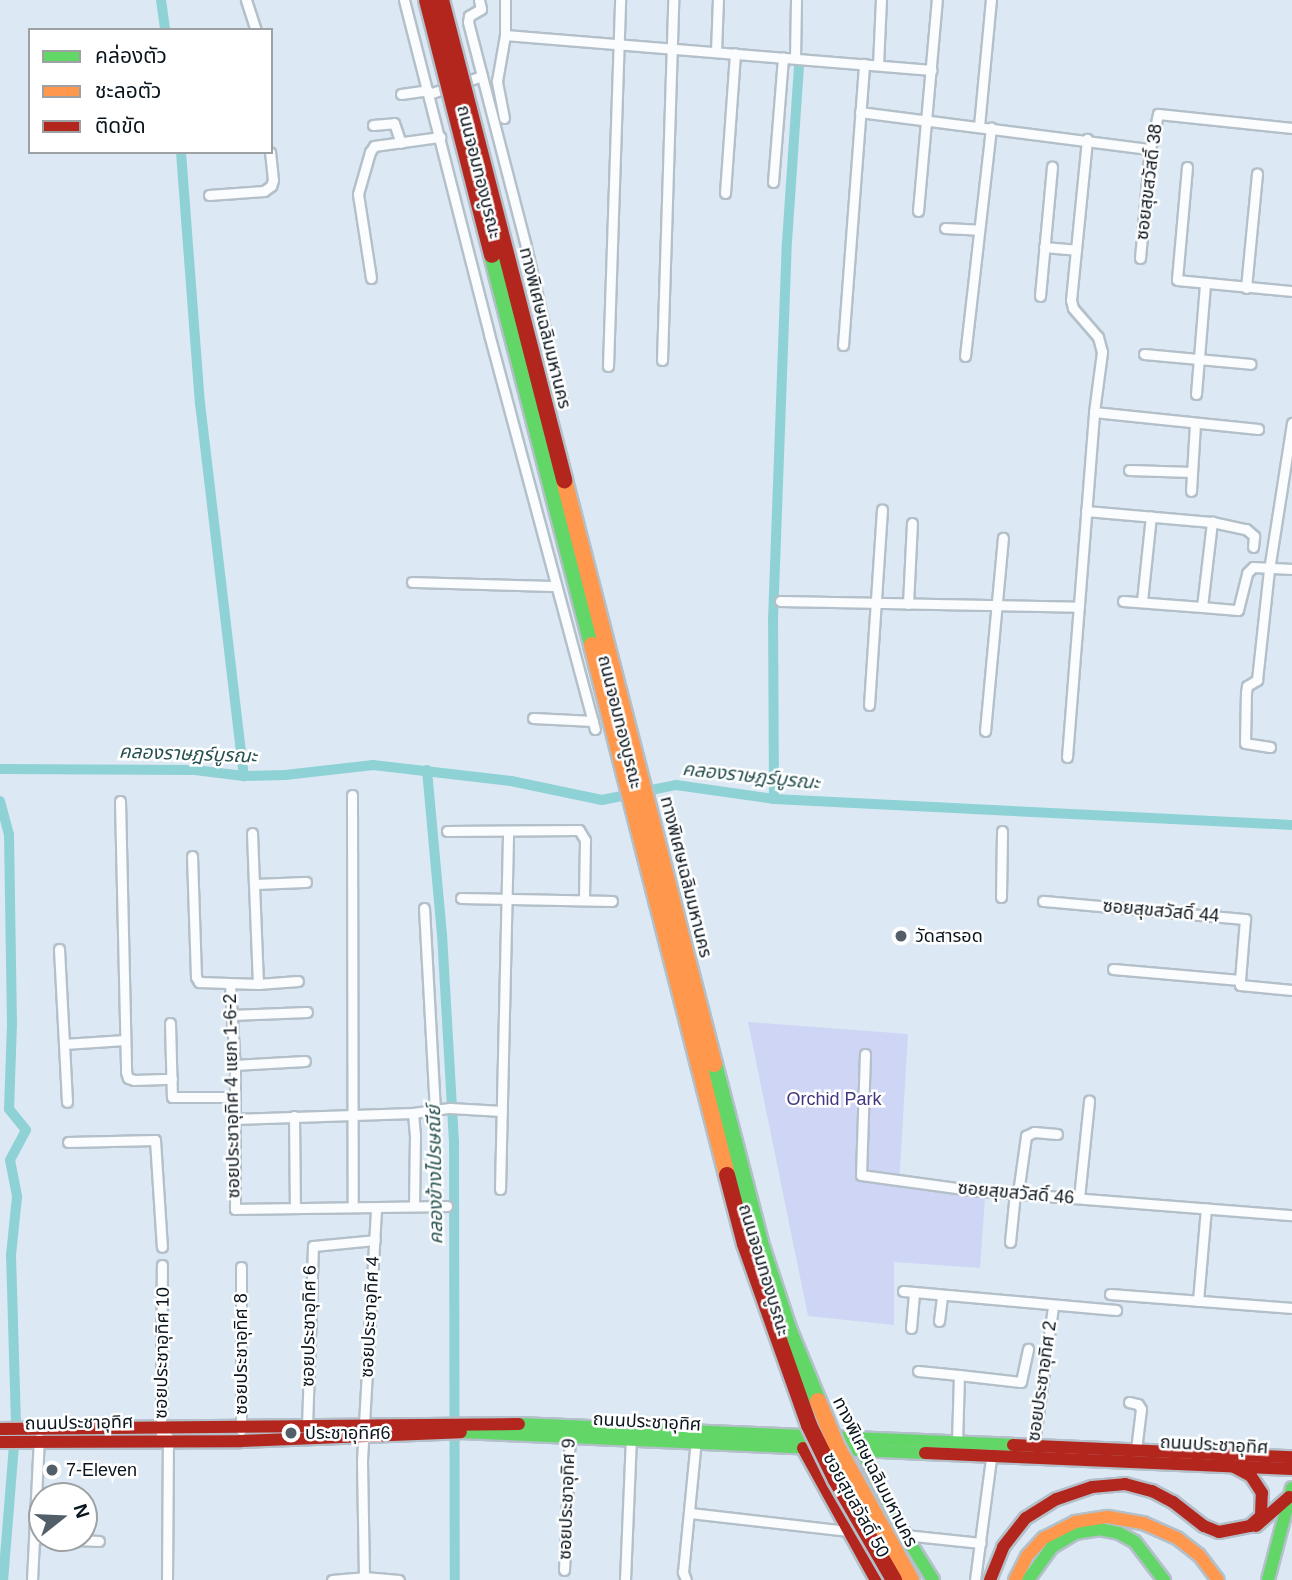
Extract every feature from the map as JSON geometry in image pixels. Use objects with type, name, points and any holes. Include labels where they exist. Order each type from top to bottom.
[{"type":"main road","name":"ทางพิเศษเฉลิมมหานคร","points":[[427,0],[745,1244],[809,1425],[835,1480],[894,1580]]},
{"type":"main road","name":"ทางพิเศษเฉลิมมหานคร","points":[[441,0],[762,1249],[789,1331],[836,1447],[911,1580]]},
{"type":"main road","name":"ถนนประชาอุทิศ","points":[[241,1434],[307,1427],[363,1431]]},
{"type":"main road","name":"ถนนประชาอุทิศ","points":[[0,1442],[31,1436],[241,1434],[454,1427],[696,1439],[862,1451],[1033,1452],[1292,1469]]},
{"type":"main road","name":"ถนนประชาอุทิศ","points":[[0,1429],[31,1436]]},
{"type":"main road","name":"ถนนประชาอุทิศ","points":[[696,1439],[824,1437],[957,1443],[992,1450]]},
{"type":"main road","name":"ซอยสุขสวัสดิ์ 50","points":[[803,1448],[876,1580]]},
{"type":"main road","name":"ถนนประชาอุทิศ","points":[[1033,1452],[1136,1450],[1292,1457]]},
{"type":"main road","points":[[862,1451],[905,1535],[933,1580]]},
{"type":"main road","points":[[1230,1465],[1255,1480],[1264,1502],[1261,1516],[1243,1530]]},
{"type":"main road","points":[[990,1580],[1003,1547],[1026,1518],[1057,1499],[1083,1489],[1116,1484],[1143,1488],[1166,1497],[1212,1530],[1225,1532],[1243,1530],[1265,1520],[1291,1493]]},
{"type":"main road","points":[[1268,1580],[1291,1493]]},
{"type":"main road","points":[[1015,1580],[1027,1556],[1048,1542],[1064,1526],[1086,1519],[1132,1520],[1177,1538],[1199,1556],[1218,1580]]},
{"type":"main road","points":[[1028,1580],[1048,1542],[1083,1531],[1112,1531],[1135,1542],[1164,1580]]},
{"type":"street","points":[[246,0],[255,28]]},
{"type":"street","points":[[404,0],[594,725],[533,718]]},
{"type":"street","name":"ถนนจอมทองบูรณะ","points":[[435,0],[758,1257],[800,1381],[824,1437]]},
{"type":"street","points":[[480,0],[481,9],[469,16],[468,22],[562,402]]},
{"type":"street","points":[[504,118],[496,81],[505,35],[505,0]]},
{"type":"street","points":[[608,366],[616,44],[620,0]]},
{"type":"street","points":[[662,360],[673,0]]},
{"type":"street","points":[[716,51],[718,0]]},
{"type":"street","points":[[795,58],[796,0]]},
{"type":"street","points":[[877,65],[881,0]]},
{"type":"street","points":[[918,211],[937,0]]},
{"type":"street","points":[[979,126],[991,0]]},
{"type":"street","points":[[505,35],[932,69]]},
{"type":"street","points":[[725,193],[735,53]]},
{"type":"street","points":[[773,181],[783,57]]},
{"type":"street","points":[[843,345],[864,64]]},
{"type":"street","points":[[401,93],[428,92],[482,76]]},
{"type":"street","points":[[860,112],[1150,149]]},
{"type":"street","name":"ซอยสุขสวัสดิ์ 38","points":[[1140,258],[1150,149],[1157,117],[1161,113],[1292,128]]},
{"type":"street","points":[[373,124],[394,123],[401,143]]},
{"type":"street","points":[[965,356],[990,127]]},
{"type":"street","points":[[371,278],[359,189],[372,149],[440,137]]},
{"type":"street","points":[[1067,757],[1094,412],[1102,344],[1073,308],[1071,300],[1087,139]]},
{"type":"street","points":[[208,195],[264,191],[271,187],[273,180],[270,154]]},
{"type":"street","points":[[1040,296],[1052,167]]},
{"type":"street","points":[[1187,167],[1177,280],[1292,291]]},
{"type":"street","points":[[1246,288],[1257,174]]},
{"type":"street","points":[[945,228],[979,230]]},
{"type":"street","points":[[1044,247],[1076,250]]},
{"type":"street","points":[[1196,394],[1205,284]]},
{"type":"street","points":[[1144,354],[1251,364]]},
{"type":"street","points":[[1094,412],[1258,429]]},
{"type":"street","points":[[1191,491],[1195,423]]},
{"type":"street","points":[[1270,747],[1249,746],[1243,739],[1246,693],[1247,686],[1257,680],[1269,570],[1292,423]]},
{"type":"street","points":[[1129,470],[1192,472]]},
{"type":"street","points":[[869,705],[882,509]]},
{"type":"street","points":[[1086,511],[1212,522],[1252,531],[1253,547]]},
{"type":"street","points":[[1142,601],[1152,516]]},
{"type":"street","points":[[1202,607],[1212,522]]},
{"type":"street","points":[[908,604],[912,523]]},
{"type":"street","points":[[985,731],[1003,538]]},
{"type":"street","points":[[1123,601],[1238,610],[1249,569],[1292,569]]},
{"type":"street","points":[[412,582],[556,586]]},
{"type":"street","points":[[780,601],[1079,607]]},
{"type":"street","points":[[584,687],[611,687]]},
{"type":"street","points":[[352,795],[355,1115],[353,1207]]},
{"type":"street","points":[[120,801],[128,1078],[172,1079]]},
{"type":"street","points":[[447,831],[579,830],[584,840],[584,899]]},
{"type":"street","points":[[500,1189],[508,831]]},
{"type":"street","points":[[1001,897],[1002,831]]},
{"type":"street","points":[[252,833],[258,984]]},
{"type":"street","points":[[192,856],[196,976],[205,984],[298,981]]},
{"type":"street","points":[[254,884],[306,882]]},
{"type":"street","points":[[461,898],[612,901]]},
{"type":"street","name":"ซอยสุขสวัสดิ์ 44","points":[[1044,901],[1245,919],[1240,980]]},
{"type":"street","points":[[424,908],[435,1109]]},
{"type":"street","points":[[59,949],[67,1102]]},
{"type":"street","points":[[1113,969],[1240,980],[1240,985],[1292,990]]},
{"type":"street","name":"ซอยประชาอุทิศ 4 แยก 1-6-2","points":[[230,984],[234,1065],[235,1209],[295,1208]]},
{"type":"street","points":[[231,1015],[307,1012]]},
{"type":"street","points":[[170,1023],[172,1097],[234,1097]]},
{"type":"street","points":[[64,1044],[125,1040]]},
{"type":"street","name":"ซอยสุขสวัสดิ์ 46","points":[[864,1054],[861,1175],[1016,1193],[1292,1215]]},
{"type":"street","points":[[234,1065],[305,1061]]},
{"type":"street","points":[[1079,1198],[1089,1101]]},
{"type":"street","points":[[234,1119],[413,1114],[450,1108],[502,1111]]},
{"type":"street","points":[[413,1114],[414,1206]]},
{"type":"street","points":[[294,1116],[295,1208],[447,1206]]},
{"type":"street","points":[[1010,1242],[1026,1136],[1034,1132],[1057,1134]]},
{"type":"street","points":[[68,1142],[155,1140],[162,1247]]},
{"type":"street","points":[[1198,1301],[1206,1208]]},
{"type":"street","name":"ซอยประชาอุทิศ 4","points":[[364,1577],[363,1431],[376,1209]]},
{"type":"street","name":"ซอยประชาอุทิศ 6","points":[[307,1427],[313,1246],[375,1240]]},
{"type":"street","name":"ซอยประชาอุทิศ 10","points":[[162,1265],[166,1580]]},
{"type":"street","name":"ซอยประชาอุทิศ 8","points":[[241,1434],[242,1267]]},
{"type":"street","points":[[903,1291],[1116,1310]]},
{"type":"street","points":[[911,1328],[914,1293]]},
{"type":"street","points":[[1110,1294],[1292,1308]]},
{"type":"street","points":[[939,1321],[942,1295]]},
{"type":"street","name":"ซอยประชาอุทิศ 2","points":[[1033,1452],[1053,1306]]},
{"type":"street","points":[[918,1371],[1021,1382],[1028,1349]]},
{"type":"street","points":[[957,1443],[959,1375]]},
{"type":"street","points":[[1129,1402],[1138,1404],[1140,1409],[1136,1450]]},
{"type":"street","name":"ซอยประชาอุทิศ 9","points":[[564,1570],[570,1432]]},
{"type":"street","points":[[31,1436],[32,1482]]},
{"type":"street","points":[[625,1580],[631,1436]]},
{"type":"street","points":[[685,1580],[683,1572],[696,1439]]},
{"type":"street","points":[[975,1580],[992,1450]]},
{"type":"street","points":[[690,1513],[849,1531]]},
{"type":"street","points":[[905,1535],[981,1543]]},
{"type":"street","points":[[32,1580],[33,1552]]},
{"type":"street","points":[[332,1580],[364,1577],[399,1580]]},
{"type":"green space","name":"Orchid Park","points":[[748,1022],[908,1034],[899,1186],[985,1197],[980,1268],[894,1262],[894,1325],[808,1316]]},
{"type":"waterway","points":[[161,0],[165,28]]},
{"type":"waterway","points":[[774,799],[773,620],[787,242],[799,65]]},
{"type":"waterway","points":[[181,154],[200,403],[244,776]]},
{"type":"waterway","name":"คลองราษฎร์บูรณะ","points":[[0,769],[195,770],[244,776],[285,775],[373,765],[511,781],[602,800],[676,785],[774,799],[1292,825]]},
{"type":"waterway","name":"คลองข้างไปรษณีย์","points":[[427,770],[442,934],[454,1141],[455,1580]]},
{"type":"waterway","points":[[0,801],[9,834],[12,1024],[9,1109],[26,1130],[10,1160],[17,1197],[11,1255],[16,1420],[3,1580]]},
{"type":"traffic: fast","points":[[492,255],[592,645]]},
{"type":"traffic: fast","points":[[714,1064],[762,1249],[789,1331],[818,1401]]},
{"type":"traffic: fast","points":[[519,1424],[1013,1445]]},
{"type":"traffic: fast","points":[[461,1432],[925,1453]]},
{"type":"traffic: fast","points":[[862,1451],[905,1535],[933,1580]]},
{"type":"traffic: fast","points":[[1268,1580],[1292,1488]]},
{"type":"traffic: fast","points":[[1028,1580],[1052,1547],[1075,1533],[1099,1529],[1119,1533],[1135,1542],[1164,1580]]},
{"type":"traffic: slow","points":[[564,480],[714,1064]]},
{"type":"traffic: slow","points":[[592,645],[727,1175]]},
{"type":"traffic: slow","points":[[818,1401],[837,1447],[911,1580]]},
{"type":"traffic: slow","points":[[1015,1580],[1027,1556],[1044,1538],[1075,1522],[1108,1517],[1143,1523],[1177,1538],[1199,1555],[1218,1580]]},
{"type":"traffic: jam","points":[[427,0],[492,255]]},
{"type":"traffic: jam","points":[[441,0],[564,480]]},
{"type":"traffic: jam","points":[[727,1175],[745,1244],[809,1425],[836,1480],[894,1580]]},
{"type":"traffic: jam","points":[[0,1429],[519,1424]]},
{"type":"traffic: jam","points":[[0,1442],[241,1441],[461,1432]]},
{"type":"traffic: jam","points":[[1013,1445],[1292,1457]]},
{"type":"traffic: jam","points":[[803,1448],[876,1580]]},
{"type":"traffic: jam","points":[[925,1453],[1292,1469]]},
{"type":"traffic: jam","points":[[990,1580],[1003,1547],[1026,1518],[1057,1499],[1092,1487],[1125,1484],[1152,1491],[1173,1502],[1204,1526],[1219,1532],[1250,1526],[1261,1516],[1262,1493],[1251,1476],[1230,1465]]},
{"type":"traffic: jam","points":[[1256,1526],[1289,1497]]},
{"type":"place","name":"วัดสารอด","points":[[901,936]]},
{"type":"place","name":"ประชาอุทิศ6","points":[[291,1433]]},
{"type":"place","name":"7-Eleven","points":[[52,1470]]}]
